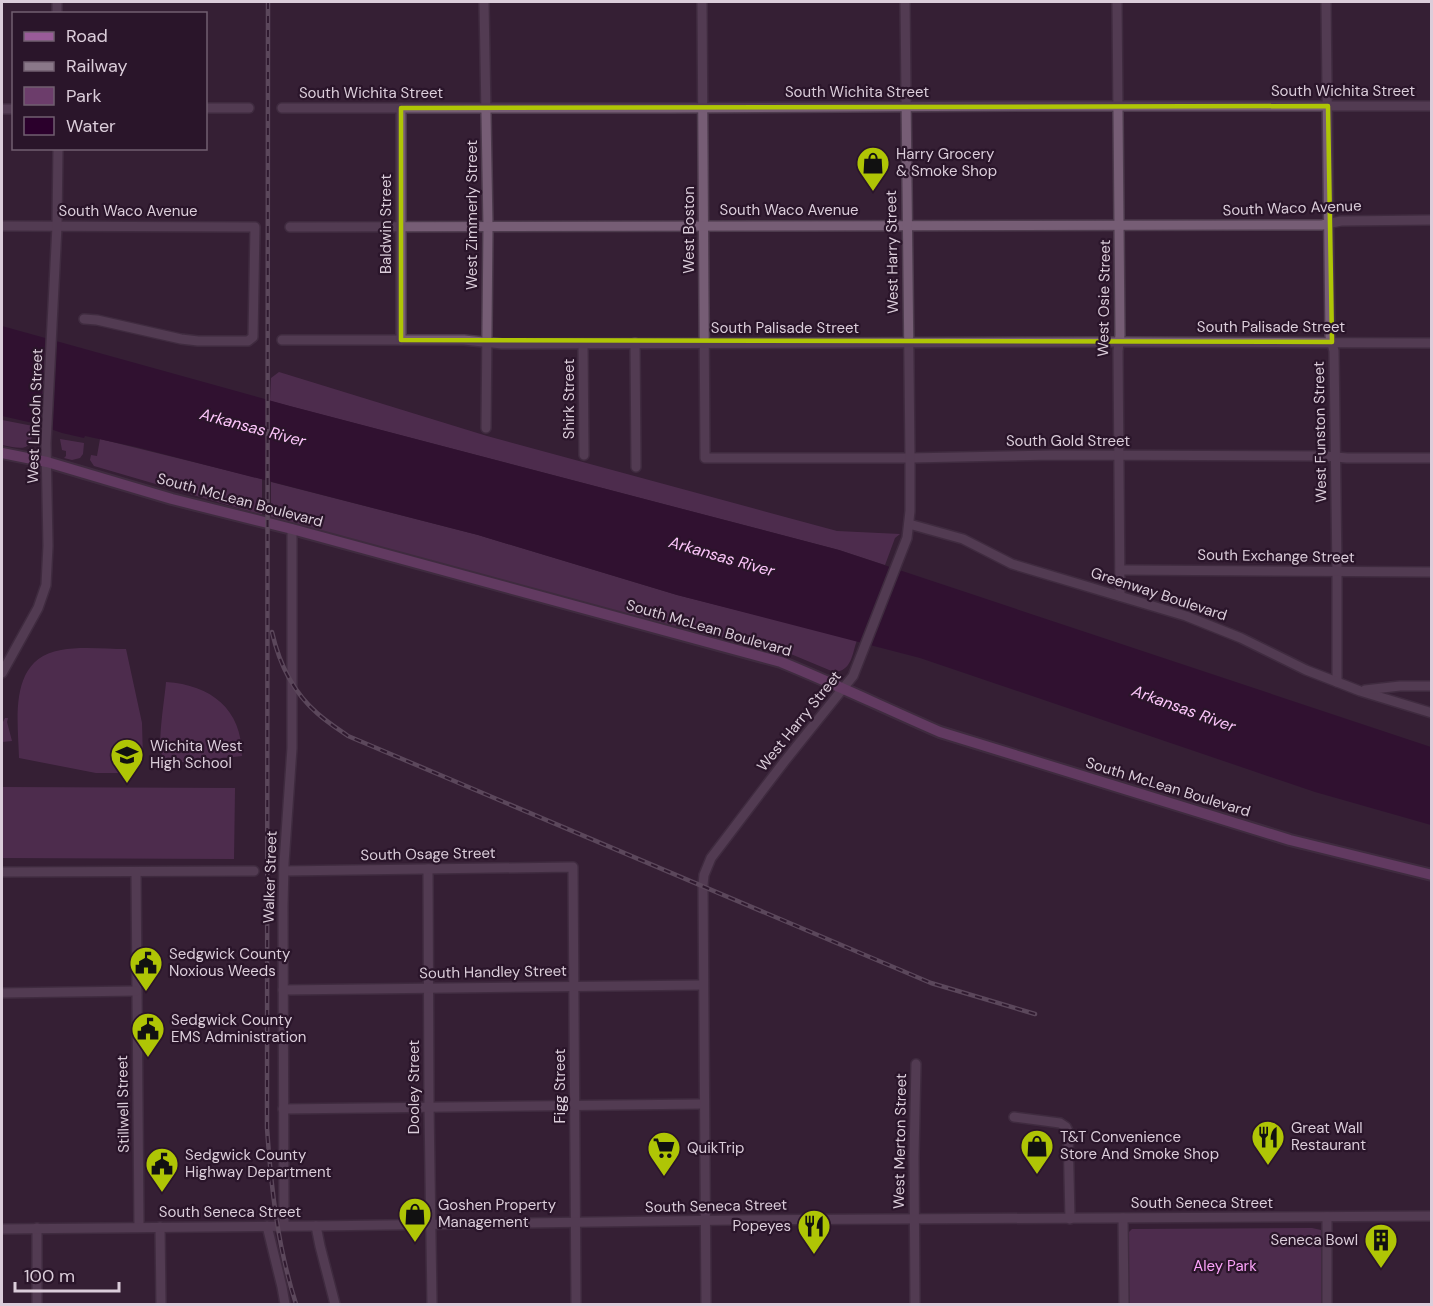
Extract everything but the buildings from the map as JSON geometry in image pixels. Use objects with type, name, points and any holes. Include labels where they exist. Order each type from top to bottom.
[{"type":"main road","name":"South McLean Boulevard","points":[[2,453],[47,462],[172,499],[292,529],[781,662],[940,732],[1281,837],[1431,876]]},
{"type":"street","name":"West Zimmerly Street","points":[[484,2],[488,227],[486,428]]},
{"type":"street","name":"West Boston","points":[[702,2],[705,458]]},
{"type":"street","name":"West Harry Street","points":[[706,1305],[704,875],[711,858],[784,762],[854,676],[907,538],[909,525],[905,2]]},
{"type":"street","name":"West Osie Street","points":[[1118,2],[1120,596]]},
{"type":"street","name":"West Funston Street","points":[[1326,2],[1330,336],[1334,351],[1337,682]]},
{"type":"street","name":"South Wichita Street","points":[[282,108],[1431,106]]},
{"type":"street","points":[[207,108],[249,108]]},
{"type":"street","name":"Baldwin Street","points":[[400,340],[401,108]]},
{"type":"street","name":"West Lincoln Street","points":[[2,673],[39,608],[46,585],[48,546],[46,442],[54,316],[58,150]]},
{"type":"street","name":"South Waco Avenue","points":[[290,227],[1322,225],[1341,221],[1431,220]]},
{"type":"street","name":"South Waco Avenue","points":[[2,226],[255,227],[253,338],[249,341],[181,339],[84,319]]},
{"type":"street","name":"South Palisade Street","points":[[282,340],[464,340],[502,344],[1431,343]]},
{"type":"street","points":[[635,343],[636,467]]},
{"type":"street","name":"Shirk Street","points":[[583,344],[584,455]]},
{"type":"street","name":"South Gold Street","points":[[705,458],[1119,456],[1431,458]]},
{"type":"street","name":"Greenway Boulevard","points":[[909,525],[963,539],[1012,564],[1197,620],[1241,638],[1306,670],[1360,691],[1431,713]]},
{"type":"street","name":"Walker Street","points":[[284,1226],[284,871],[292,748],[292,529]]},
{"type":"street","name":"South Exchange Street","points":[[1120,570],[1431,572]]},
{"type":"street","points":[[1360,691],[1400,686],[1431,686]]},
{"type":"street","name":"South Osage Street","points":[[284,871],[573,867]]},
{"type":"street","name":"Figg Street","points":[[573,867],[576,1305]]},
{"type":"street","name":"Dooley Street","points":[[428,869],[432,1305]]},
{"type":"street","points":[[2,873],[254,871]]},
{"type":"street","name":"Stillwell Street","points":[[136,872],[139,1227]]},
{"type":"street","name":"South Handley Street","points":[[283,990],[703,985]]},
{"type":"street","points":[[2,993],[136,991]]},
{"type":"street","name":"West Merton Street","points":[[915,1305],[916,1064]]},
{"type":"street","points":[[283,1109],[704,1104]]},
{"type":"street","points":[[1014,1117],[1060,1123],[1066,1127],[1068,1131],[1070,1219]]},
{"type":"street","name":"South Seneca Street","points":[[2,1228],[1431,1216]]},
{"type":"street","points":[[1327,1217],[1327,1305]]},
{"type":"street","points":[[1124,1218],[1124,1305]]},
{"type":"street","points":[[267,1226],[285,1305]]},
{"type":"street","points":[[316,1226],[335,1305]]},
{"type":"street","points":[[160,1227],[161,1305]]},
{"type":"street","points":[[37,1228],[37,1305]]},
{"type":"highlighted area","points":[[1328,106],[1332,342],[401,340],[401,108]]},
{"type":"green space","points":[[279,372],[487,436],[837,531],[900,534],[895,538],[885,565],[839,550],[270,401],[271,378]]},
{"type":"green space","points":[[2,420],[33,426],[31,441],[28,445],[21,448],[2,445]]},
{"type":"green space","points":[[60,439],[84,443],[83,454],[80,458],[72,460],[64,458],[66,451],[62,450]]},
{"type":"green space","points":[[100,439],[262,479],[262,515],[94,466],[90,460],[91,455],[97,456]]},
{"type":"green space","points":[[271,482],[478,535],[677,595],[857,640],[848,665],[834,672],[786,652],[659,624],[271,517]]},
{"type":"green space","points":[[126,649],[142,723],[143,761],[131,773],[96,773],[19,758],[20,693],[24,678],[32,665],[44,656],[61,650]]},
{"type":"green space","points":[[166,682],[197,688],[221,702],[236,725],[241,739],[242,756],[168,762],[162,755],[160,741]]},
{"type":"green space","points":[[5,718],[8,718],[12,741],[2,742],[2,724]]},
{"type":"green space","points":[[2,787],[235,788],[234,859],[2,858]]},
{"type":"green space","name":"Aley Park","points":[[1312,1228],[1321,1230],[1322,1234],[1322,1304],[1128,1304],[1127,1238],[1132,1229]]},
{"type":"water","name":"Arkansas River","points":[[2,326],[290,406],[839,550],[1431,747],[1431,825],[1315,792],[920,658],[677,595],[478,535],[136,447],[62,433],[2,416]]},
{"type":"railway","points":[[268,2],[267,1128],[276,1218],[284,1261],[296,1304]]},
{"type":"railway","points":[[272,632],[283,666],[301,696],[308,705],[348,736],[931,983],[1035,1014]]},
{"type":"place","name":"Harry Grocery & Smoke Shop","points":[[873,192]]},
{"type":"place","name":"Wichita West High School","points":[[127,784]]},
{"type":"place","name":"Sedgwick County Noxious Weeds","points":[[146,992]]},
{"type":"place","name":"Sedgwick County EMS Administration","points":[[148,1058]]},
{"type":"place","name":"Great Wall Restaurant","points":[[1268,1166]]},
{"type":"place","name":"T&T Convenience Store And Smoke Shop","points":[[1037,1175]]},
{"type":"place","name":"QuikTrip","points":[[664,1177]]},
{"type":"place","name":"Sedgwick County Highway Department","points":[[162,1193]]},
{"type":"place","name":"Goshen Property Management","points":[[415,1243]]},
{"type":"place","name":"Popeyes","points":[[814,1255]]},
{"type":"place","name":"Seneca Bowl","points":[[1381,1269]]}]
